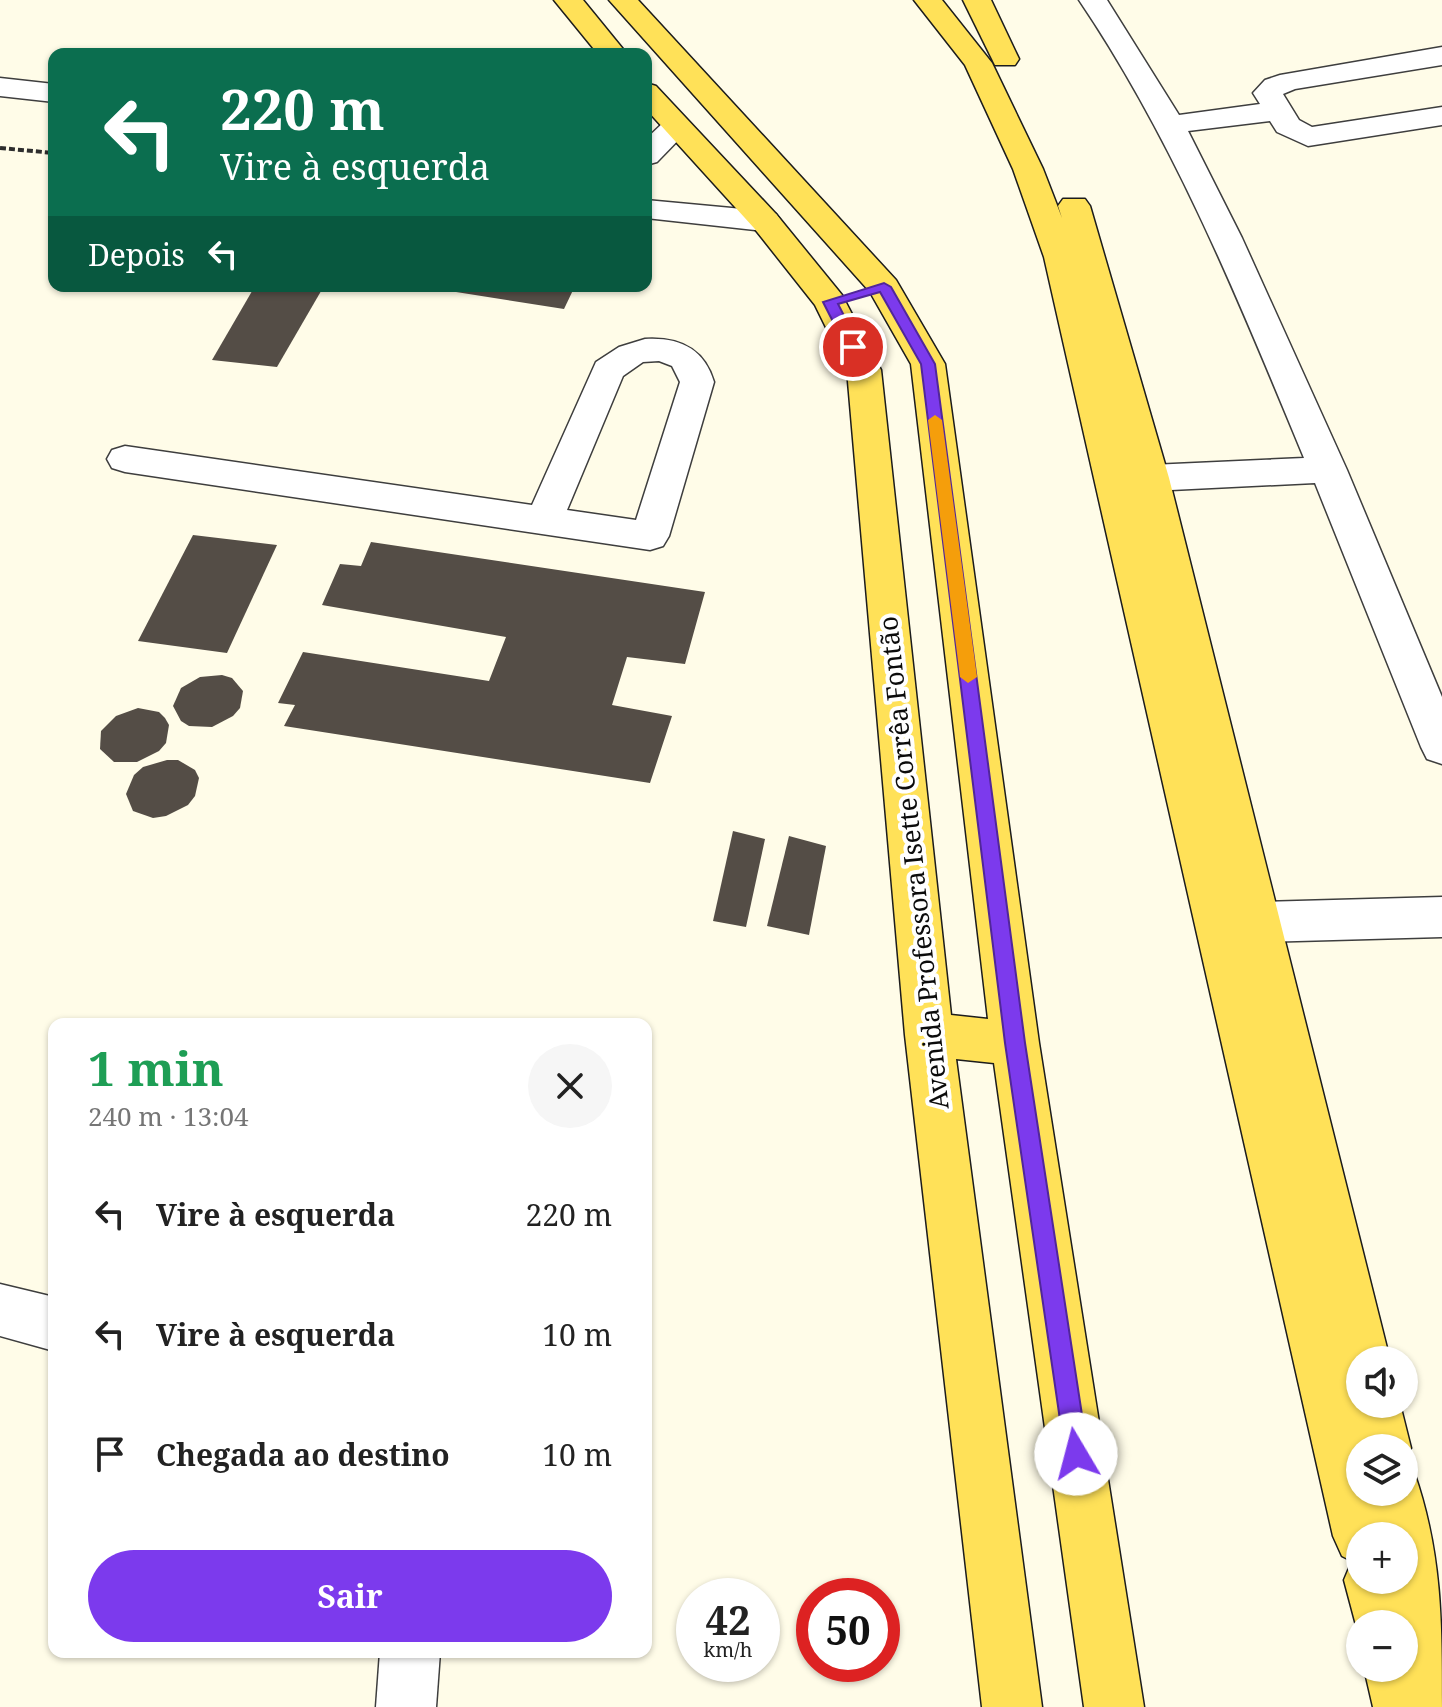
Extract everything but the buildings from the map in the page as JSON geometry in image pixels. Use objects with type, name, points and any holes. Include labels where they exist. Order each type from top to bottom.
[{"type":"main road","points":[[568,0],[608,48]]},
{"type":"main road","points":[[623,0],[884,287],[928,364],[1015,1043],[1114,1707]]},
{"type":"main road","points":[[912,0],[991,61]]},
{"type":"main road","points":[[928,0],[991,61]]},
{"type":"main road","points":[[957,0],[991,61],[1060,167],[1091,258],[1151,478],[1261,922],[1360,1346]]},
{"type":"main road","points":[[977,0],[991,61],[1060,257],[1359,1522]]},
{"type":"main road","name":"Avenida Professora Isette Corrêa Fontão","points":[[652,112],[661,142],[733,186],[765,221],[830,302],[864,370],[929,1035],[1012,1707]]},
{"type":"main road","points":[[830,302],[884,287]]},
{"type":"main road","points":[[929,1035],[1015,1043]]},
{"type":"main road","points":[[1418,1594],[1442,1699]]},
{"type":"main road","points":[[1397,1682],[1403,1707]]},
{"type":"street","points":[[1093,0],[1119,36],[1199,177],[1329,470],[1442,747]]},
{"type":"street","points":[[1442,56],[1275,86],[1268,93],[1276,111],[1296,133],[1308,137],[1442,116]]},
{"type":"street","points":[[0,87],[48,92]]},
{"type":"street","points":[[1169,125],[1276,111]]},
{"type":"street","points":[[652,184],[733,186]]},
{"type":"street","points":[[652,210],[765,221]]},
{"type":"street","points":[[125,459],[544,521],[650,536],[697,382],[696,368],[687,358],[660,350],[636,351],[618,358],[608,370],[544,521]]},
{"type":"street","points":[[1151,478],[1329,470]]},
{"type":"street","points":[[1261,922],[1442,917]]},
{"type":"street","points":[[0,1310],[48,1322]]},
{"type":"street","points":[[406,1707],[410,1658]]},
{"type":"path","points":[[0,148],[48,152]]},
{"type":"slow traffic","points":[[935,420],[968,677]]},
{"type":"route","points":[[853,347],[830,302],[884,287],[928,364],[1015,1043],[1076,1454]]}]
